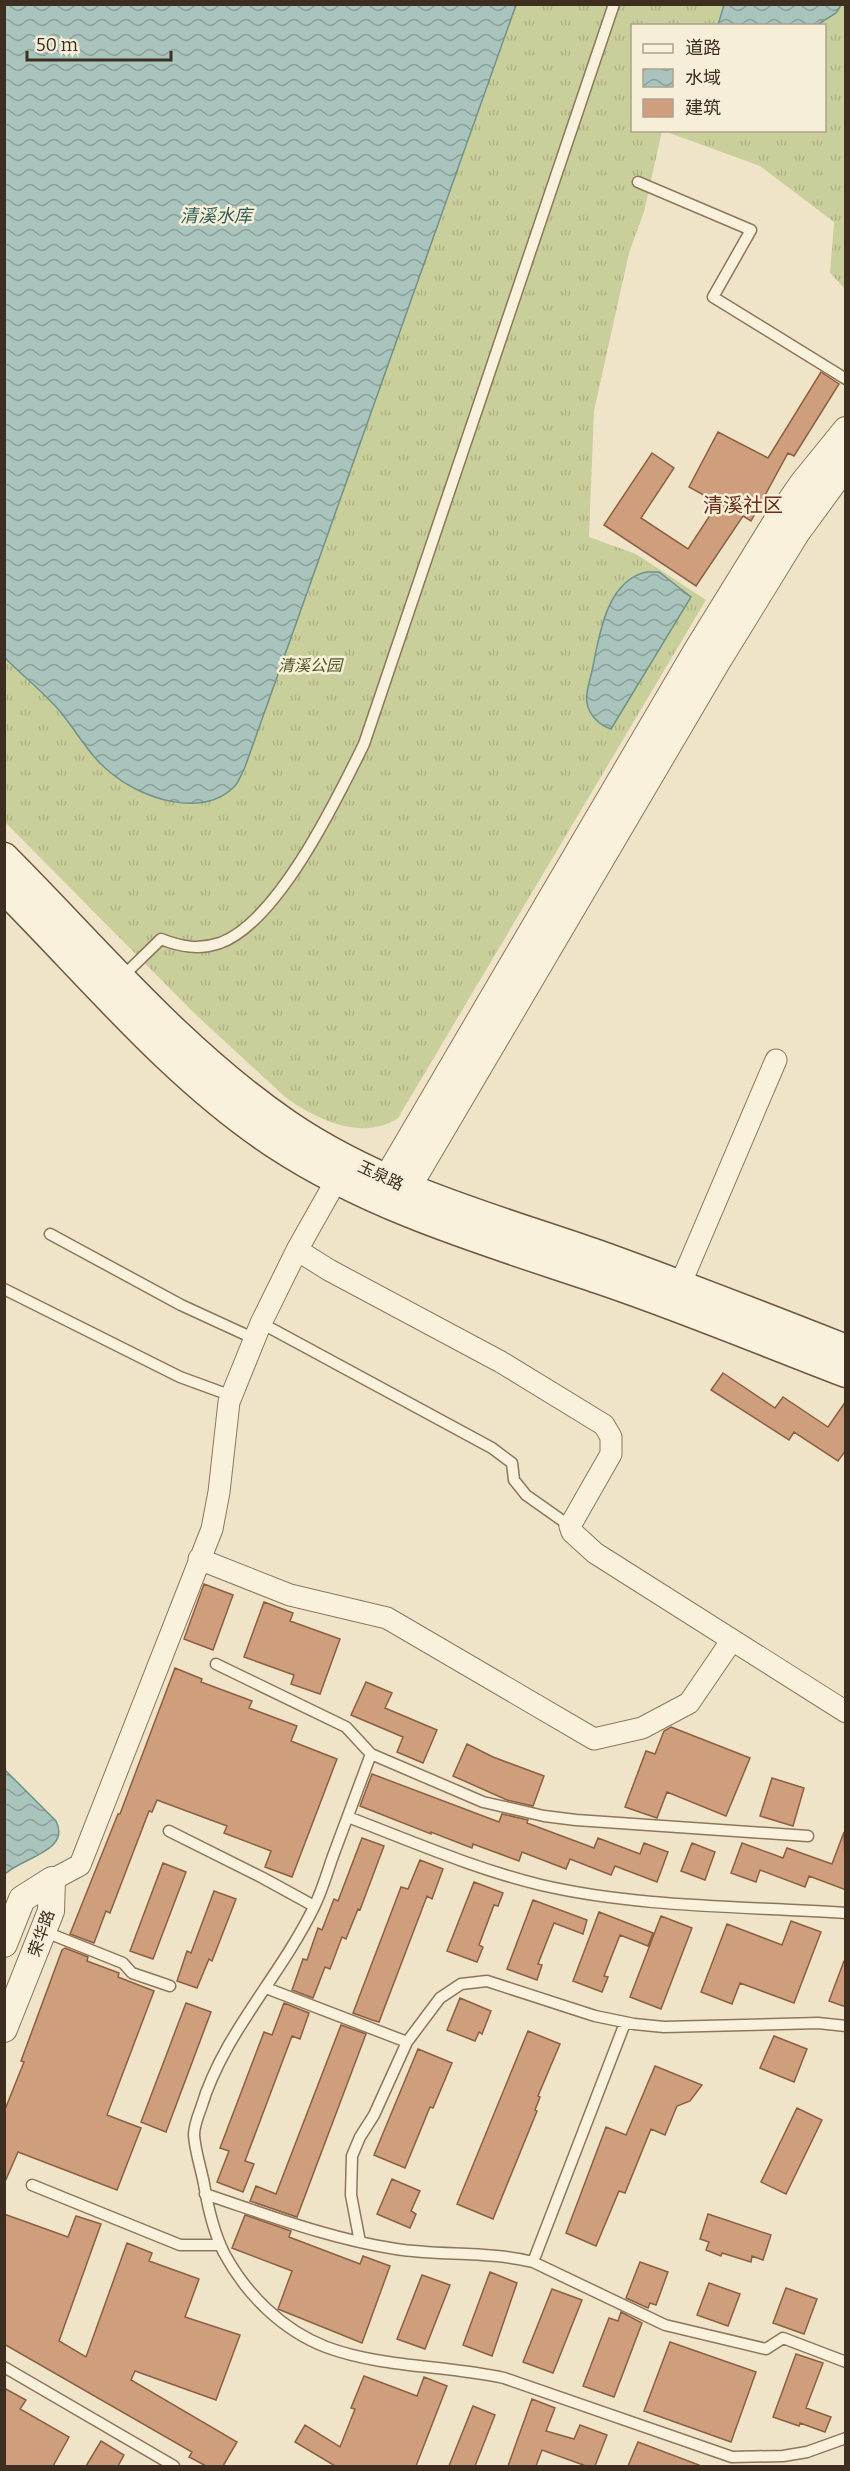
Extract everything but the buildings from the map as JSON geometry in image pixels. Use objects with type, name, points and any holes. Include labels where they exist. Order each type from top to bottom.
[{"type":"main road","name":"玉泉路","points":[[4,857],[179,1035],[252,1098],[428,1221],[641,1294],[846,1373]]},
{"type":"main road","name":"玉泉路","points":[[4,889],[141,1029],[203,1087],[274,1144],[337,1179],[391,1193],[680,1284],[846,1349]]},
{"type":"street","points":[[391,1193],[697,650],[778,519],[803,483],[846,430]]},
{"type":"street","points":[[391,1193],[797,532],[846,465]]},
{"type":"street","points":[[680,1284],[776,1060]]},
{"type":"street","points":[[52,1880],[80,1865],[212,1529],[232,1396],[258,1331],[297,1250],[337,1179]]},
{"type":"street","points":[[297,1250],[329,1270],[501,1362],[604,1425],[611,1437],[611,1454],[570,1526],[572,1532],[595,1553],[846,1712]]},
{"type":"street","points":[[199,1559],[290,1595],[387,1618],[594,1739],[642,1728],[689,1703],[732,1640]]},
{"type":"street","name":"荣华路","points":[[4,2029],[51,1911],[52,1880]]},
{"type":"street","name":"荣华路","points":[[4,1944],[22,1899],[52,1880]]},
{"type":"lane","points":[[122,978],[161,939],[174,945],[202,947],[222,942],[245,928],[279,893],[333,807],[364,744],[614,4]]},
{"type":"lane","points":[[638,182],[751,230],[713,297],[846,379]]},
{"type":"lane","points":[[50,1234],[182,1305],[258,1331],[492,1448],[512,1463],[513,1480],[526,1494],[570,1526]]},
{"type":"lane","points":[[4,1289],[180,1377],[232,1396]]},
{"type":"lane","points":[[216,1664],[346,1727],[371,1754],[483,1802],[544,1816],[576,1820],[808,1836]]},
{"type":"lane","points":[[371,1754],[314,1906],[266,1988],[223,2054],[203,2102],[194,2133],[214,2228],[220,2245],[240,2280],[269,2312],[307,2338],[341,2352],[400,2364],[473,2372],[504,2378],[732,2457],[783,2456],[807,2452],[846,2438]]},
{"type":"lane","points":[[348,1817],[504,1875],[582,1893],[685,1904],[846,1913]]},
{"type":"lane","points":[[169,1831],[314,1906]]},
{"type":"lane","points":[[43,1931],[123,1963],[132,1973],[170,1986]]},
{"type":"lane","points":[[360,2242],[351,2195],[352,2156],[360,2137],[374,2115],[407,2042],[446,1993],[461,1984],[478,1980],[487,1981],[595,2016],[626,2023],[664,2027],[818,2023],[846,2026]]},
{"type":"lane","points":[[266,1988],[407,2042]]},
{"type":"lane","points":[[533,2262],[626,2023]]},
{"type":"lane","points":[[32,2185],[180,2245],[220,2245]]},
{"type":"lane","points":[[206,2194],[302,2227],[360,2242],[423,2252],[475,2254],[533,2262],[665,2325],[766,2349],[783,2338],[846,2362]]},
{"type":"lane","points":[[4,2367],[174,2466]]},
{"type":"green space","name":"清溪公园","points":[[4,5],[845,5],[845,289],[830,273],[834,222],[760,166],[667,132],[826,132],[826,24],[631,24],[631,132],[662,132],[644,212],[629,253],[594,411],[589,537],[636,554],[706,600],[398,1118],[384,1125],[354,1128],[339,1125],[310,1113],[284,1096],[193,1012],[5,822]]},
{"type":"water","points":[[724,4],[841,5],[836,13],[819,24],[718,24]]},
{"type":"water","name":"清溪水库","points":[[4,5],[516,5],[245,767],[234,787],[220,797],[205,802],[188,803],[154,797],[111,773],[89,751],[58,709],[5,658]]},
{"type":"water","points":[[647,572],[659,572],[691,597],[611,729],[595,719],[587,703],[587,691],[598,642],[613,598],[633,577]]},
{"type":"water","points":[[5,1770],[56,1821],[59,1831],[57,1840],[51,1846],[5,1874]]},
{"type":"district","name":"清溪社区","points":[[743,505]]}]
